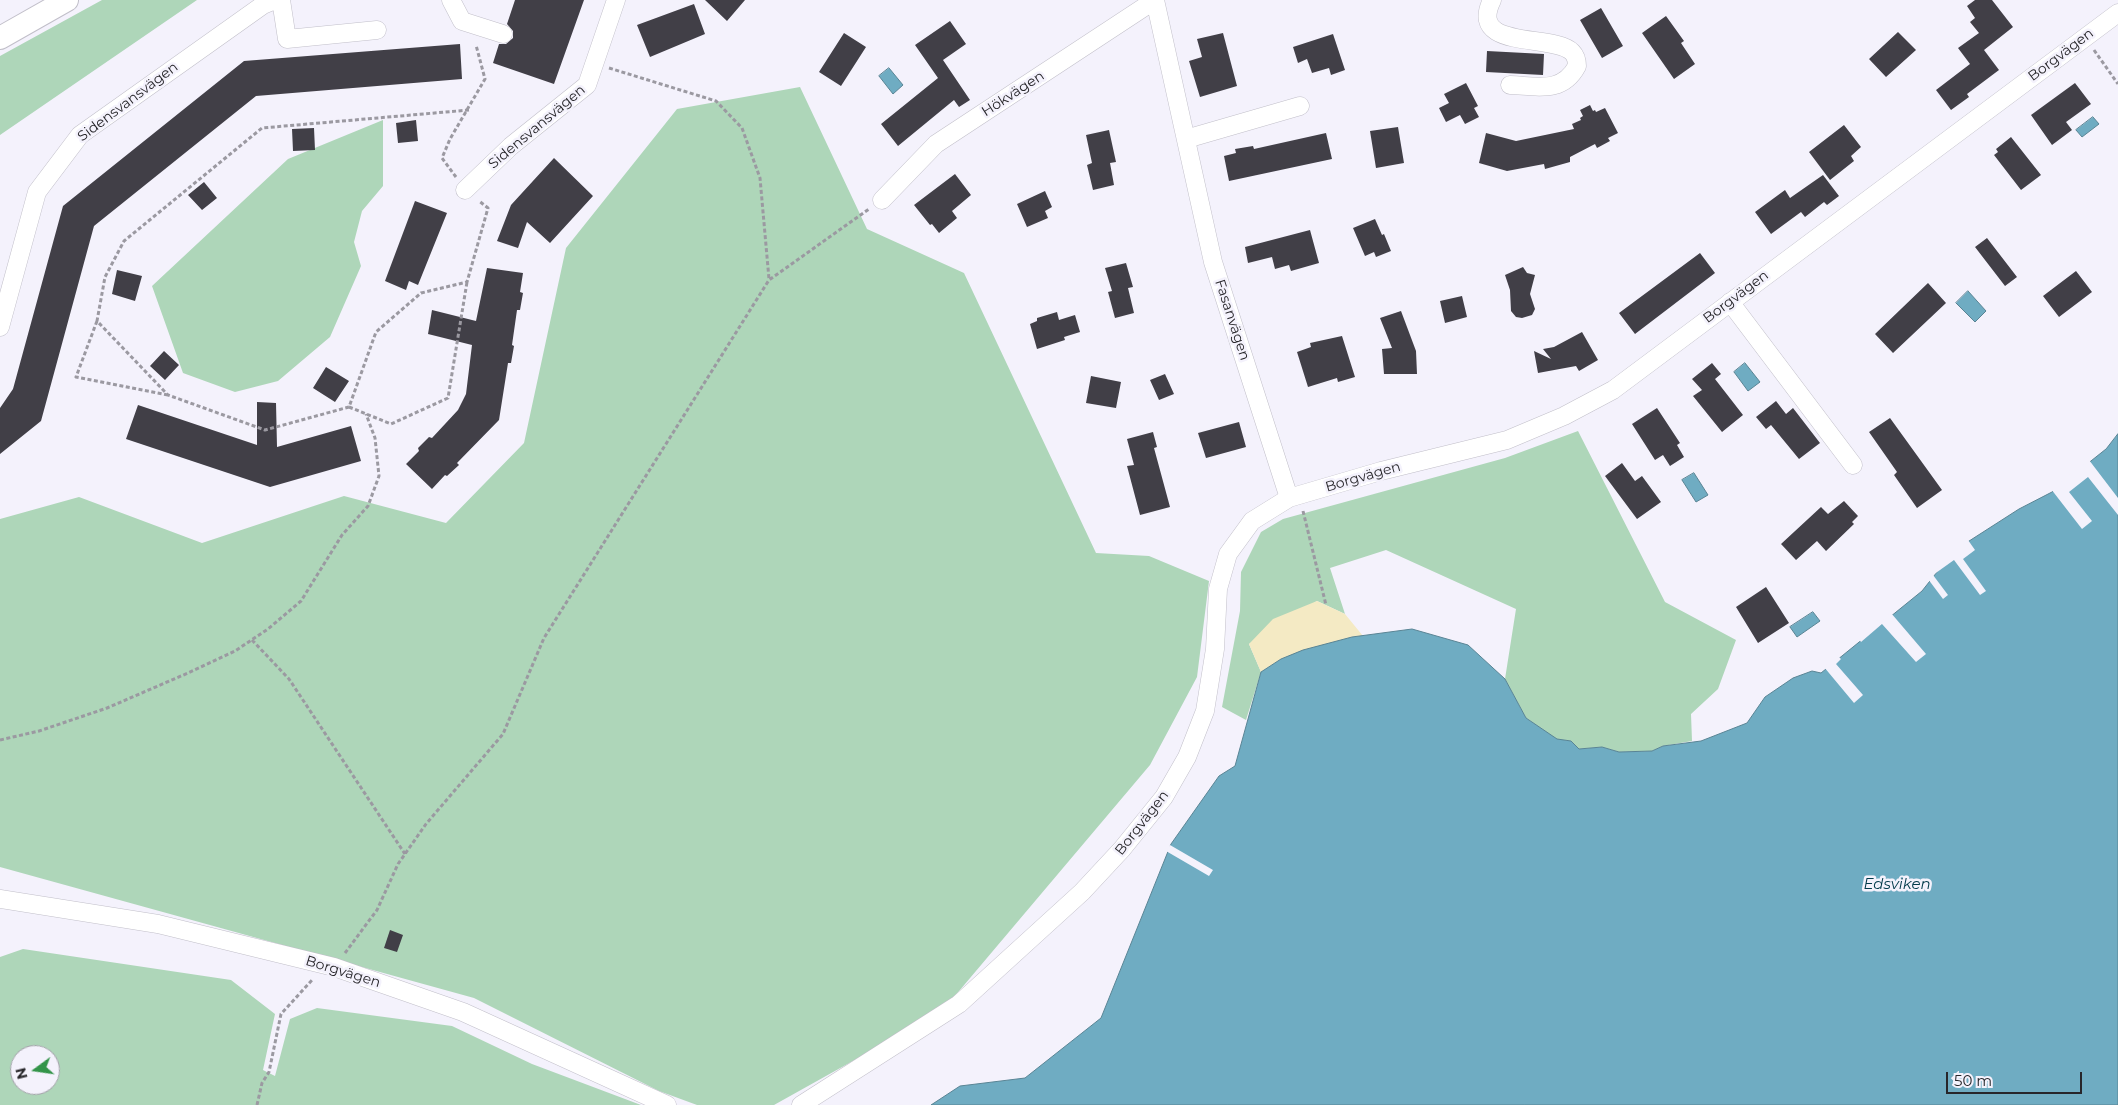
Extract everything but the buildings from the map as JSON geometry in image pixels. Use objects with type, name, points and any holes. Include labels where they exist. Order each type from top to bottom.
[{"type":"main road","points":[[0,38],[67,0]]},
{"type":"street","name":"Sidensvansvägen","points":[[0,327],[38,192],[80,135],[263,5],[275,0]]},
{"type":"street","points":[[281,0],[287,39],[377,30]]},
{"type":"street","points":[[451,0],[462,21],[503,34]]},
{"type":"street","name":"Sidensvansvägen","points":[[465,190],[511,146],[587,85],[616,0]]},
{"type":"street","name":"Fasanvägen","points":[[1155,0],[1213,262],[1294,497]]},
{"type":"street","name":"Hökvägen","points":[[882,200],[936,144],[1155,0]]},
{"type":"street","points":[[1492,0],[1488,12],[1489,23],[1495,31],[1571,50],[1576,58],[1577,66],[1573,74],[1563,84],[1549,87],[1510,85]]},
{"type":"street","name":"Borgvägen","points":[[801,1105],[959,1004],[1082,892],[1122,849],[1164,796],[1187,757],[1204,711],[1215,649],[1218,589],[1228,554],[1252,521],[1294,497],[1381,471],[1507,440],[1564,416],[1613,390],[2118,13]]},
{"type":"street","points":[[1186,139],[1300,106]]},
{"type":"street","points":[[1730,302],[1853,465]]},
{"type":"street","name":"Borgvägen","points":[[0,899],[158,924],[334,968],[463,1012],[668,1105]]},
{"type":"path","points":[[2085,37],[2118,84]]},
{"type":"path","points":[[469,110],[262,128],[124,242],[105,277],[97,321],[76,377],[168,395],[265,430],[349,407],[391,424],[448,398],[467,282],[488,208],[465,190],[442,158],[450,139],[469,110],[485,79],[478,46],[470,41]]},
{"type":"path","points":[[595,63],[716,101],[742,128],[760,178],[769,280]]},
{"type":"path","points":[[334,968],[377,910],[398,864],[426,824],[503,734],[544,638],[769,280],[882,200]]},
{"type":"path","points":[[349,407],[376,332],[421,293],[467,282]]},
{"type":"path","points":[[97,321],[168,395]]},
{"type":"path","points":[[0,740],[39,731],[107,708],[235,651],[268,629],[301,602],[342,535],[368,506],[379,476],[375,438],[366,414]]},
{"type":"path","points":[[1294,497],[1326,605]]},
{"type":"path","points":[[252,640],[289,679],[405,854]]},
{"type":"path","points":[[258,1105],[262,1083],[269,1072],[281,1014],[305,988]]},
{"type":"green space","points":[[102,0],[197,0],[0,135],[0,56]]},
{"type":"green space","points":[[800,87],[867,229],[964,273],[1096,553],[1149,556],[1209,581],[1197,677],[1150,765],[954,997],[860,1057],[774,1105],[697,1105],[659,1091],[474,998],[0,867],[0,519],[79,497],[202,543],[344,496],[446,523],[524,443],[566,248],[677,109]]},
{"type":"green space","points":[[383,120],[383,186],[362,211],[354,242],[361,266],[330,337],[278,381],[235,392],[183,373],[152,286],[288,159]]},
{"type":"green space","points":[[1578,431],[1665,602],[1736,640],[1718,689],[1691,714],[1692,741],[1663,746],[1652,751],[1619,752],[1602,747],[1579,749],[1571,741],[1557,740],[1526,718],[1505,679],[1516,609],[1386,550],[1330,568],[1345,614],[1317,601],[1249,644],[1261,672],[1246,720],[1222,707],[1240,611],[1241,572],[1261,532],[1283,519],[1505,458]]},
{"type":"green space","points":[[23,949],[231,980],[275,1014],[263,1070],[275,1076],[290,1019],[317,1008],[452,1026],[532,1064],[641,1105],[0,1105],[0,957]]},
{"type":"sand","points":[[1317,601],[1345,614],[1363,636],[1352,637],[1281,659],[1261,672],[1249,644],[1273,619]]},
{"type":"water","points":[[889,68],[903,85],[893,94],[879,76]]},
{"type":"water","points":[[2093,117],[2099,124],[2082,137],[2076,130]]},
{"type":"water","points":[[1968,291],[1986,311],[1975,322],[1956,303]]},
{"type":"water","points":[[1745,363],[1760,382],[1748,391],[1734,372]]},
{"type":"water","name":"Edsviken","points":[[2118,434],[2118,1105],[931,1105],[960,1086],[1025,1078],[1101,1018],[1171,844],[1219,776],[1235,766],[1261,672],[1281,659],[1303,650],[1352,637],[1412,629],[1468,645],[1505,679],[1526,718],[1557,739],[1571,741],[1579,749],[1602,747],[1619,752],[1652,751],[1663,746],[1701,741],[1747,723],[1765,697],[1793,678],[1812,671],[1821,673],[1922,591],[1941,567],[1966,543],[2019,509],[2052,492],[2106,449]]},
{"type":"water","points":[[1694,473],[1708,495],[1696,502],[1682,480]]},
{"type":"water","points":[[1813,612],[1820,621],[1797,637],[1790,627]]},
{"type":"pier","points":[[2089,460],[2118,498],[2118,515],[2088,477],[2069,492],[2092,521],[2082,529],[2051,489]]},
{"type":"pier","points":[[1968,540],[1975,550],[1963,559],[1986,591],[1980,595],[1954,560],[1933,575],[1948,595],[1943,599],[1928,579],[1939,565]]},
{"type":"pier","points":[[1891,613],[1926,654],[1916,662],[1882,624],[1861,642],[1859,639]]},
{"type":"pier","points":[[1838,656],[1841,659],[1836,664],[1863,695],[1854,703],[1824,667]]},
{"type":"pier","points":[[1170,845],[1213,870],[1209,876],[1166,851]]}]
